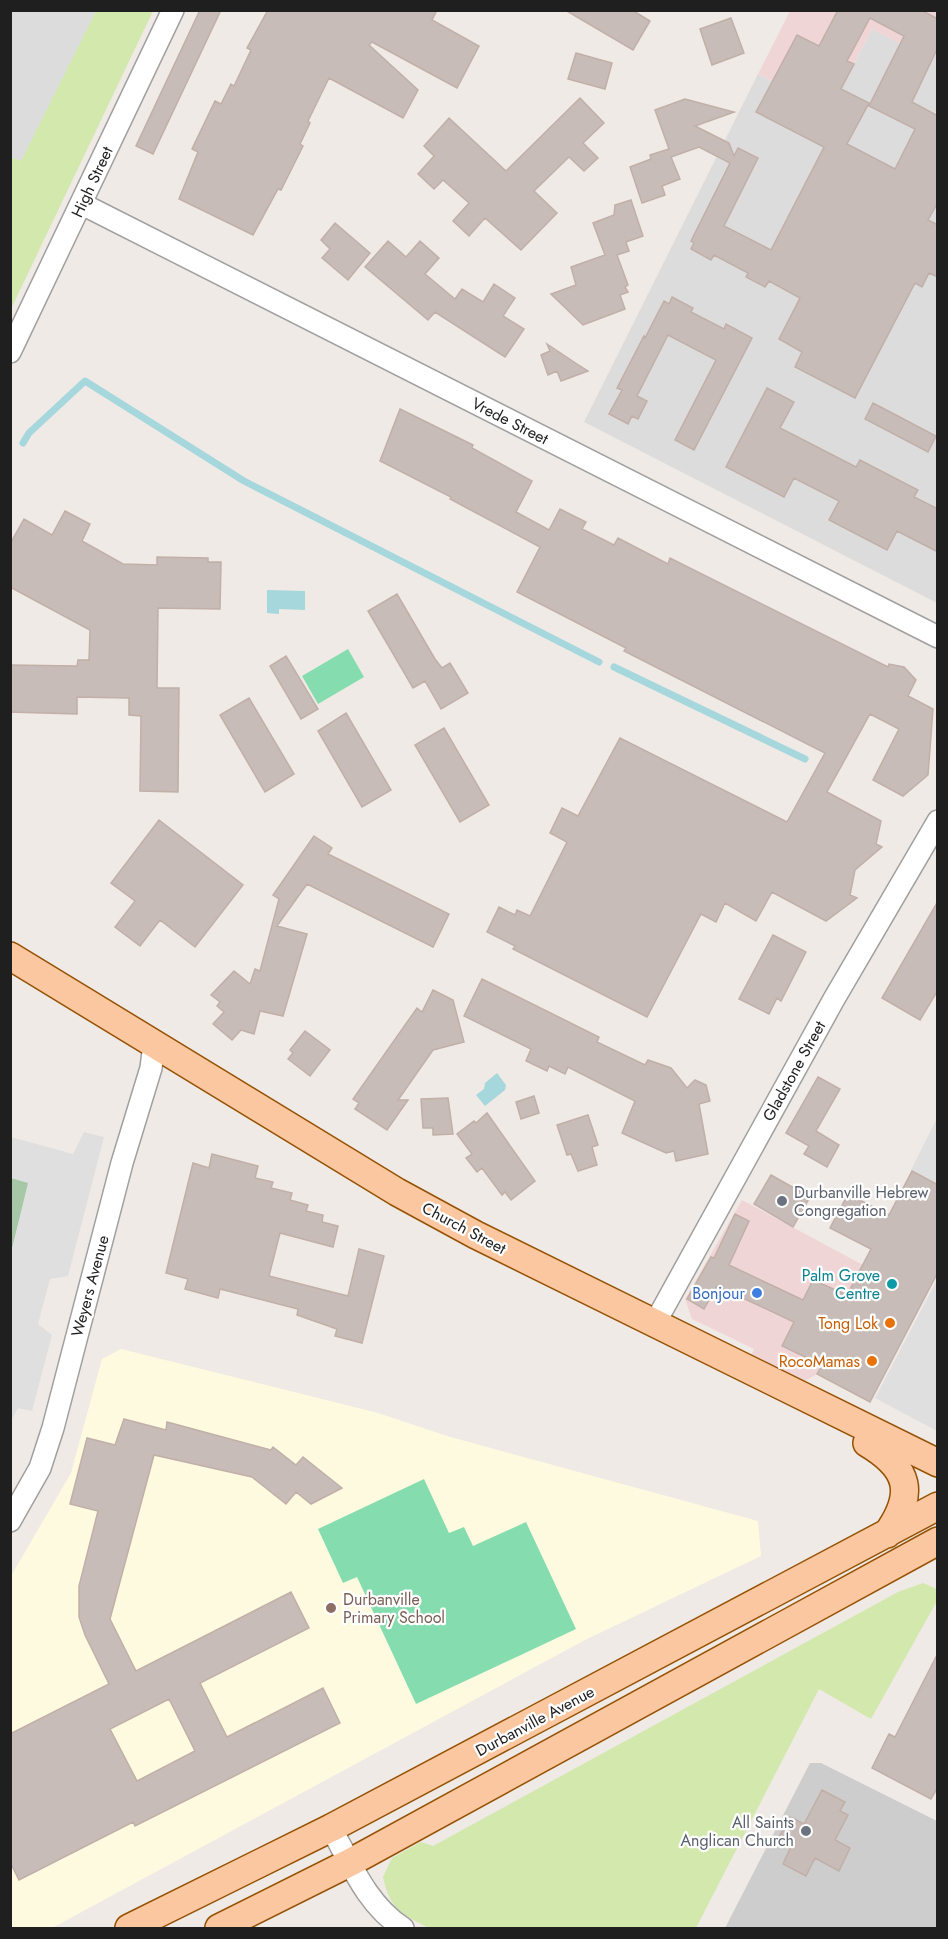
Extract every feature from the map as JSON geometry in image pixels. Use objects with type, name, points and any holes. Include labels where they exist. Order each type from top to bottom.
[{"type":"main road","name":"Church Street","points":[[10,956],[397,1192],[477,1235],[938,1463]]},
{"type":"main road","points":[[820,1405],[839,1426],[890,1457],[901,1472],[905,1500],[899,1516],[887,1534]]},
{"type":"main road","name":"Durbanville Avenue","points":[[129,1929],[331,1828],[938,1506]]},
{"type":"main road","points":[[219,1929],[351,1862],[938,1541]]},
{"type":"street","name":"High Street","points":[[10,352],[174,10]]},
{"type":"street","name":"Vrede Street","points":[[82,204],[938,637]]},
{"type":"street","name":"Gladstone Street","points":[[655,1323],[829,1008],[938,821]]},
{"type":"street","name":"Weyers Avenue","points":[[10,1521],[40,1468],[53,1428],[122,1163],[151,1068],[154,1044]]},
{"type":"street","points":[[331,1828],[380,1911],[403,1929]]},
{"type":"shaded area","points":[[936,10],[937,47],[931,60],[872,29],[830,110],[758,74],[790,11]]},
{"type":"shaded area","points":[[10,11],[96,11],[21,161],[11,157]]},
{"type":"shaded area","points":[[872,29],[931,60],[937,47],[937,603],[584,422],[758,74],[830,110]]},
{"type":"shaded area","points":[[937,1118],[937,1184],[911,1170]]},
{"type":"shaded area","points":[[84,1132],[104,1137],[68,1276],[50,1279],[38,1324],[52,1335],[32,1411],[18,1408],[11,1421],[11,1253],[28,1183],[11,1178],[11,1137],[73,1154]]},
{"type":"shaded area","points":[[742,1200],[863,1265],[849,1291],[858,1295],[817,1374],[803,1382],[751,1356],[754,1349],[692,1319],[685,1299]]},
{"type":"shaded area","points":[[937,1280],[937,1431],[875,1398]]},
{"type":"shaded area","name":"Durbanville Primary School","points":[[121,1349],[378,1413],[447,1436],[758,1521],[761,1556],[585,1640],[52,1928],[11,1928],[11,1576],[71,1473],[102,1359]]},
{"type":"shaded area","points":[[810,1763],[821,1763],[937,1821],[937,1928],[725,1928]]},
{"type":"green space","points":[[96,11],[153,11],[11,309],[11,157],[21,161]]},
{"type":"green space","points":[[348,649],[364,677],[318,704],[302,676]]},
{"type":"green space","points":[[11,1178],[29,1182],[11,1253]]},
{"type":"green space","points":[[424,1479],[449,1533],[464,1527],[473,1546],[526,1522],[576,1629],[416,1704],[357,1577],[343,1583],[318,1529]]},
{"type":"green space","points":[[923,1583],[937,1589],[937,1601],[871,1719],[819,1689],[696,1928],[429,1928],[398,1910],[389,1897],[383,1877],[392,1858],[421,1842],[433,1846],[898,1592]]},
{"type":"water","points":[[267,590],[305,591],[305,610],[279,609],[279,614],[267,613]]},
{"type":"water","points":[[497,1073],[506,1085],[505,1090],[485,1106],[476,1095]]},
{"type":"building","points":[[200,10],[221,10],[153,154],[136,146]]},
{"type":"building","points":[[268,10],[437,10],[432,20],[479,46],[457,88],[372,42],[369,45],[418,90],[403,118],[329,78],[308,121],[310,123],[300,144],[303,146],[281,190],[278,189],[253,235],[179,199],[198,152],[192,149],[215,101],[221,104],[231,84],[234,86],[251,50],[247,48]]},
{"type":"building","points":[[565,10],[632,10],[650,21],[633,50]]},
{"type":"building","points":[[838,10],[921,10],[938,19],[938,47],[912,102],[938,116],[938,202],[928,220],[938,225],[938,277],[929,273],[922,287],[915,283],[855,398],[795,367],[802,352],[779,339],[800,298],[769,281],[765,287],[746,277],[748,273],[714,255],[711,260],[691,249],[694,243],[691,241],[730,163],[699,147],[671,157],[680,179],[662,186],[665,195],[642,203],[630,167],[651,159],[650,155],[669,149],[655,110],[685,99],[734,112],[695,126],[729,143],[734,156],[738,148],[758,158],[724,226],[771,250],[824,147],[756,112],[797,35],[819,46]],"holes":[[[870,18],[904,36],[869,106],[915,129],[895,169],[847,144],[869,103],[841,89],[854,64],[847,61]]]},
{"type":"building","points":[[731,18],[744,53],[712,65],[700,29]]},
{"type":"building","points":[[576,53],[612,63],[605,89],[568,79]]},
{"type":"building","points":[[580,98],[604,123],[583,143],[598,158],[584,171],[569,157],[534,191],[557,213],[521,250],[485,218],[469,236],[453,221],[469,203],[443,180],[434,189],[418,174],[434,156],[424,146],[449,118],[506,171]]},
{"type":"building","points":[[631,200],[643,236],[626,242],[629,251],[617,255],[628,285],[625,287],[628,292],[620,295],[625,309],[583,325],[551,294],[576,285],[571,267],[605,255],[593,223],[614,215],[615,205]]},
{"type":"building","points":[[335,223],[370,253],[348,280],[322,258],[330,249],[321,240]]},
{"type":"building","points":[[388,241],[406,257],[420,241],[439,258],[425,274],[455,299],[462,289],[483,302],[494,284],[515,298],[503,316],[524,329],[505,357],[435,312],[428,320],[365,267]]},
{"type":"building","points":[[672,297],[693,308],[691,312],[724,329],[726,324],[752,338],[694,450],[675,440],[716,360],[668,335],[637,396],[647,401],[638,419],[632,416],[628,424],[609,414],[622,390],[617,388],[644,336],[645,338],[664,301],[669,304]]},
{"type":"building","points":[[547,344],[588,371],[561,381],[557,371],[548,375],[541,355],[550,351]]},
{"type":"building","points":[[767,388],[794,402],[780,428],[856,467],[860,460],[918,490],[914,497],[938,509],[938,552],[897,531],[887,550],[829,520],[839,501],[794,478],[784,497],[726,467]]},
{"type":"building","points":[[873,403],[936,436],[928,452],[865,419]]},
{"type":"building","points":[[400,409],[473,445],[472,448],[532,481],[516,512],[549,530],[560,509],[586,522],[582,529],[614,545],[618,538],[668,564],[670,558],[888,667],[889,664],[904,667],[916,680],[908,696],[933,709],[928,775],[903,796],[873,780],[899,729],[870,714],[827,792],[881,821],[876,844],[882,847],[855,870],[850,895],[857,898],[826,921],[772,892],[756,921],[725,903],[716,922],[701,914],[647,1017],[513,949],[515,946],[487,932],[499,907],[515,915],[517,910],[530,916],[567,842],[550,833],[562,808],[578,816],[620,738],[787,822],[825,753],[624,651],[626,648],[517,592],[540,547],[450,499],[451,497],[380,461]]},
{"type":"building","points":[[65,511],[90,524],[82,541],[123,564],[157,565],[157,557],[208,558],[208,562],[221,562],[220,609],[158,608],[157,688],[179,688],[178,792],[140,791],[141,716],[129,715],[129,698],[77,697],[77,714],[10,712],[10,665],[77,666],[78,660],[89,660],[90,630],[10,587],[10,544],[24,519],[52,535]]},
{"type":"building","points":[[397,594],[435,659],[442,668],[450,663],[468,693],[441,709],[425,681],[413,688],[368,611]]},
{"type":"building","points":[[286,656],[318,709],[301,719],[270,666]]},
{"type":"building","points":[[249,698],[294,774],[265,792],[220,715]]},
{"type":"building","points":[[346,713],[391,790],[362,807],[318,731]]},
{"type":"building","points":[[444,728],[489,805],[460,822],[415,745]]},
{"type":"building","points":[[159,820],[243,885],[195,947],[160,920],[140,946],[115,927],[135,901],[111,883]]},
{"type":"building","points":[[314,836],[332,848],[328,854],[449,914],[433,947],[307,884],[277,926],[307,934],[283,1016],[260,1011],[254,1034],[241,1030],[232,1040],[213,1024],[224,1012],[217,1006],[220,1002],[211,995],[234,971],[250,984],[255,969],[260,971],[279,899],[273,895]]},
{"type":"building","points":[[938,901],[938,990],[920,1020],[882,998]]},
{"type":"building","points":[[773,935],[806,952],[781,1001],[777,998],[769,1014],[739,999]]},
{"type":"building","points":[[482,979],[599,1037],[597,1042],[645,1065],[648,1060],[671,1068],[687,1088],[695,1080],[706,1085],[710,1101],[699,1104],[708,1154],[676,1161],[674,1151],[666,1153],[622,1133],[635,1101],[568,1067],[565,1074],[549,1066],[547,1071],[526,1061],[531,1049],[464,1016]]},
{"type":"building","points":[[433,990],[453,1000],[464,1042],[433,1050],[398,1100],[408,1100],[387,1130],[355,1109],[359,1103],[353,1099],[417,1008],[422,1012]]},
{"type":"building","points":[[305,1031],[330,1050],[310,1076],[288,1059],[293,1053],[290,1050]]},
{"type":"building","points":[[818,1077],[840,1089],[816,1131],[839,1145],[827,1167],[804,1154],[809,1146],[786,1133]]},
{"type":"building","points":[[534,1096],[539,1113],[521,1119],[516,1102]]},
{"type":"building","points":[[448,1098],[453,1134],[433,1135],[433,1128],[423,1128],[421,1099]]},
{"type":"building","points":[[487,1113],[535,1181],[511,1200],[505,1192],[502,1195],[482,1168],[477,1172],[466,1158],[472,1154],[457,1134],[474,1121],[476,1123]]},
{"type":"building","points":[[588,1115],[598,1145],[592,1147],[597,1165],[578,1171],[571,1154],[567,1155],[557,1125]]},
{"type":"building","points":[[212,1154],[258,1166],[255,1178],[273,1182],[271,1188],[292,1193],[290,1200],[308,1205],[306,1211],[323,1215],[322,1222],[338,1226],[333,1247],[280,1233],[269,1276],[348,1296],[359,1249],[384,1256],[362,1343],[335,1336],[337,1329],[297,1315],[298,1309],[220,1289],[218,1298],[185,1289],[188,1279],[166,1273],[193,1163],[209,1168]]},
{"type":"building","points":[[912,1171],[938,1185],[938,1272],[870,1402],[817,1374],[822,1365],[782,1346],[794,1322],[717,1286],[704,1309],[687,1299],[711,1257],[714,1258],[735,1214],[749,1221],[729,1265],[803,1300],[813,1280],[847,1295],[871,1249],[830,1228],[848,1194],[889,1215]]},
{"type":"building","name":"Durbanville Hebrew Congregation","points":[[771,1175],[810,1197],[793,1227],[754,1204]]},
{"type":"building","points":[[124,1419],[166,1430],[167,1422],[271,1450],[273,1447],[296,1465],[303,1457],[342,1488],[311,1504],[296,1492],[286,1504],[252,1477],[154,1455],[110,1619],[136,1671],[291,1592],[309,1628],[200,1683],[227,1737],[323,1688],[340,1723],[135,1826],[133,1822],[19,1880],[10,1862],[10,1734],[109,1684],[85,1635],[79,1617],[79,1586],[98,1511],[70,1504],[87,1438],[115,1445]],"holes":[[[169,1699],[195,1751],[137,1781],[110,1729]]]},
{"type":"building","points":[[938,1653],[938,1787],[931,1799],[872,1768],[889,1734],[895,1737]]},
{"type":"building","name":"All Saints Anglican Church","points":[[822,1790],[845,1802],[840,1811],[848,1815],[835,1840],[850,1848],[839,1871],[815,1858],[806,1876],[783,1864],[791,1847],[778,1839],[790,1817],[804,1824]]},
{"type":"waterway","points":[[23,443],[29,433],[85,381],[244,481],[599,662]]},
{"type":"waterway","points":[[614,667],[805,759]]},
{"type":"place","name":"Durbanville Hebrew Congregation","points":[[782,1201]]},
{"type":"place","name":"Palm Grove Centre","points":[[892,1284]]},
{"type":"place","name":"Bonjour","points":[[757,1293]]},
{"type":"place","name":"Tong Lok","points":[[890,1323]]},
{"type":"place","name":"RocoMamas","points":[[872,1361]]},
{"type":"place","name":"Durbanville Primary School","points":[[331,1608]]},
{"type":"place","name":"All Saints Anglican Church","points":[[806,1831]]}]
